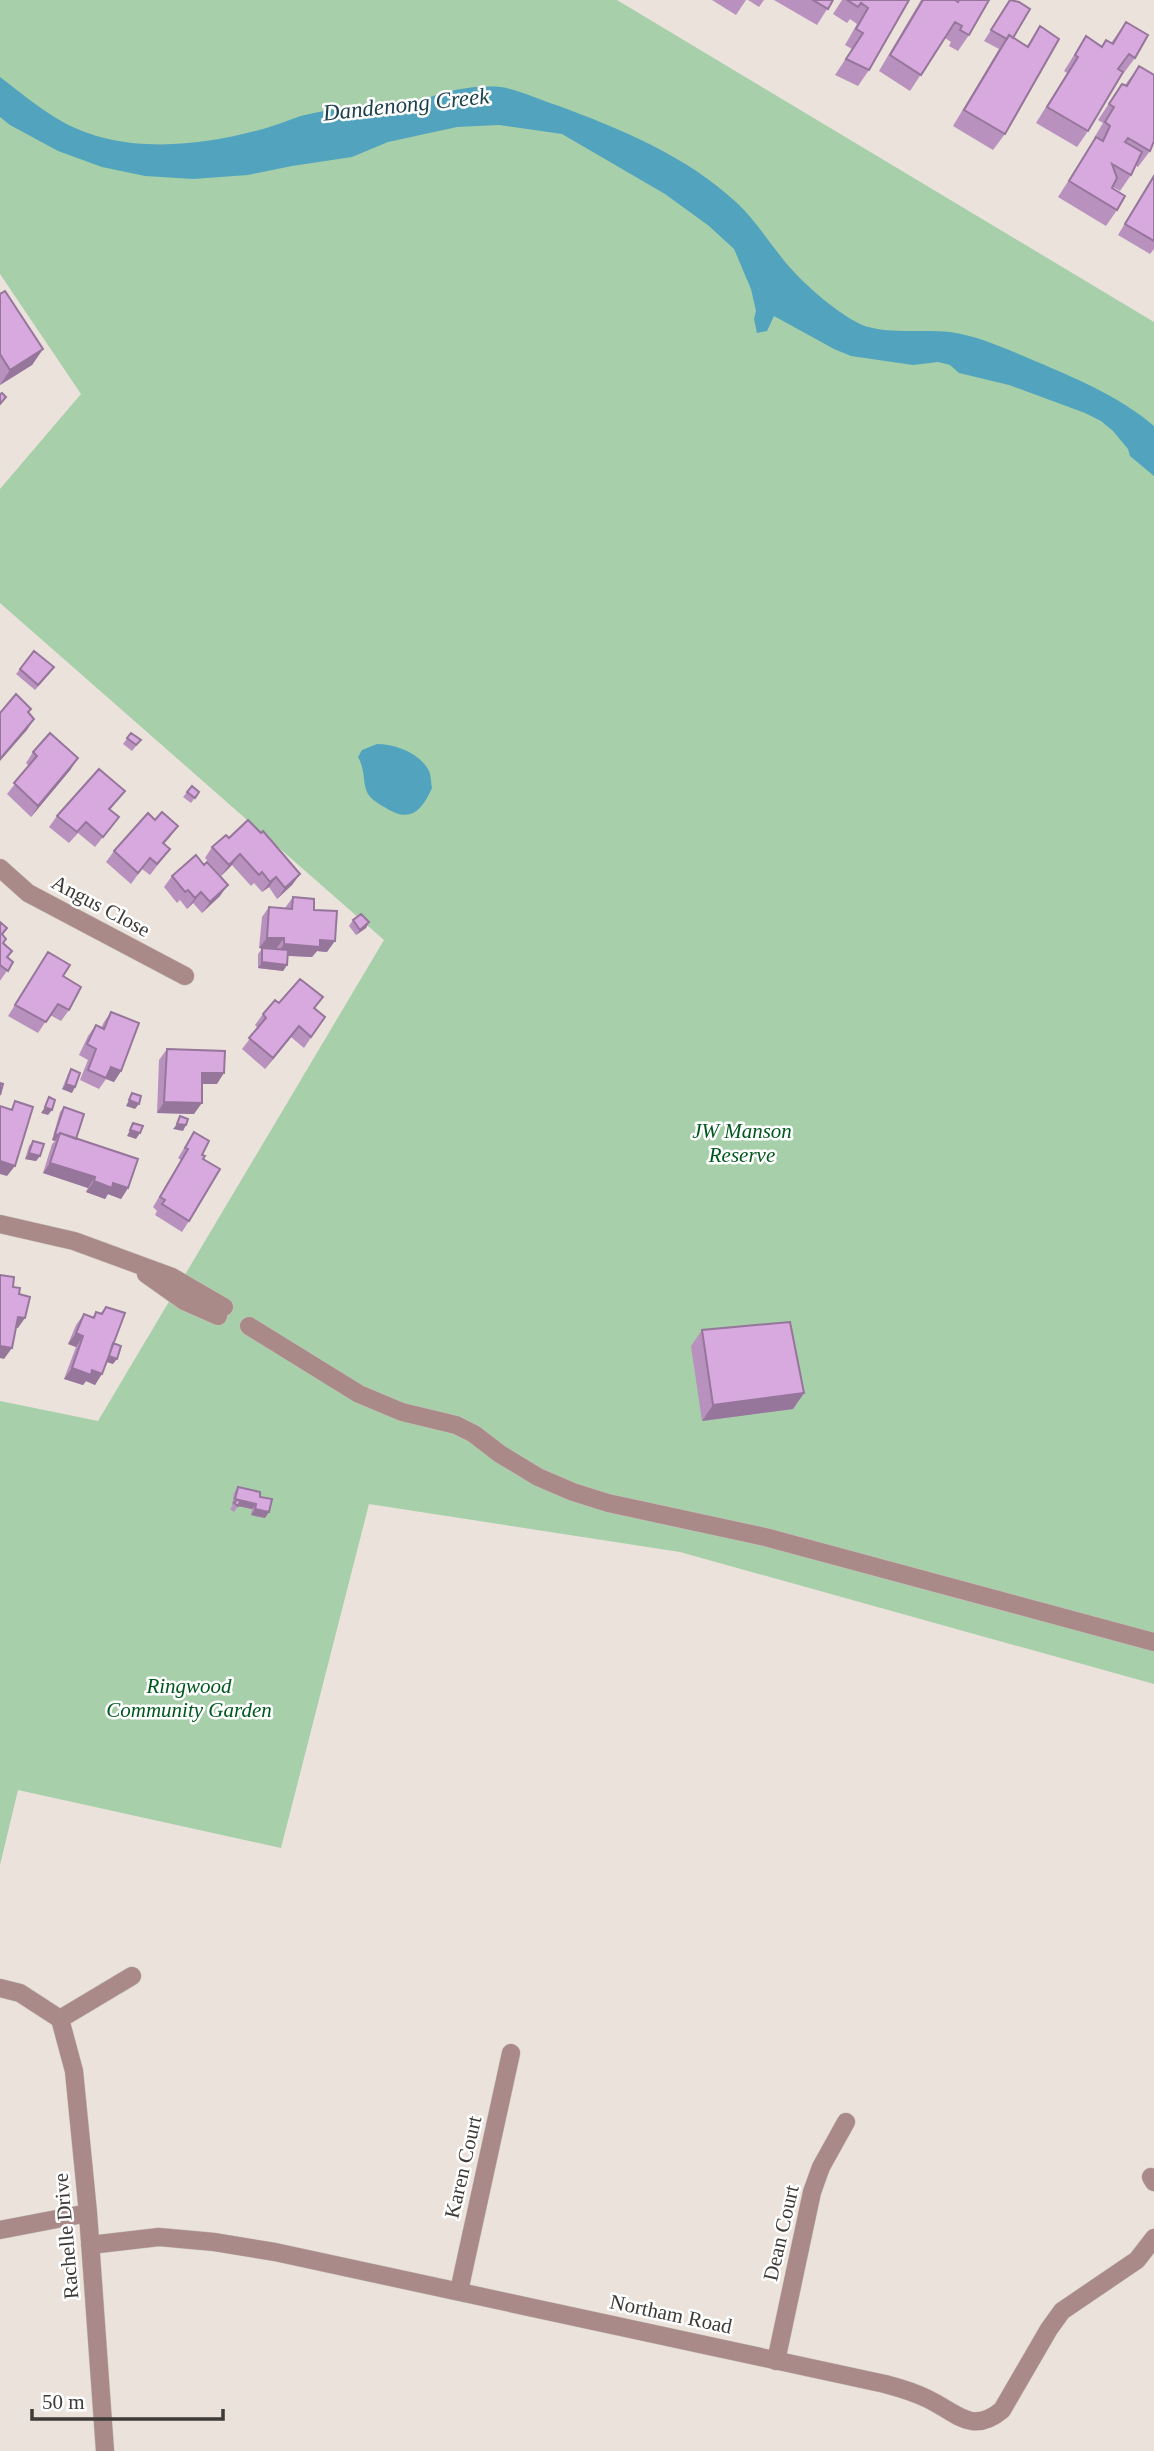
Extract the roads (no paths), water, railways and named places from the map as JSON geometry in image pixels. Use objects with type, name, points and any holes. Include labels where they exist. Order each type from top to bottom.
[{"type":"street","name":"Angus Close","points":[[0,868],[28,893],[185,976]]},
{"type":"street","points":[[0,1224],[74,1241],[129,1262],[184,1301],[221,1312]]},
{"type":"street","points":[[249,1326],[359,1394],[402,1412],[456,1426],[474,1434],[500,1454],[538,1477],[573,1492],[608,1503],[765,1537],[1154,1642]]},
{"type":"street","points":[[0,1988],[20,1993],[60,2020],[132,1976]]},
{"type":"street","name":"Rachelle Drive","points":[[60,2020],[74,2071],[88,2213],[105,2451]]},
{"type":"street","name":"Karen Court","points":[[459,2291],[511,2053]]},
{"type":"street","name":"Dean Court","points":[[776,2361],[812,2192],[821,2167],[846,2122]]},
{"type":"street","points":[[0,2230],[88,2213]]},
{"type":"street","name":"Northam Road","points":[[90,2245],[159,2237],[275,2252],[909,2390],[970,2422],[982,2422],[1002,2410],[1062,2311],[1137,2260],[1154,2238]]},
{"type":"water","points":[[0,77],[47,112],[85,132],[134,143],[160,144],[235,136],[307,114],[342,108],[365,106],[403,112],[425,99],[462,89],[501,87],[522,92],[628,134],[696,171],[743,209],[789,267],[808,286],[860,324],[892,331],[950,332],[972,337],[1066,375],[1127,406],[1154,426],[1154,476],[1130,456],[1128,449],[1101,421],[1009,385],[959,373],[950,365],[938,362],[913,365],[851,356],[774,316],[767,331],[757,333],[751,289],[734,249],[709,226],[665,194],[562,134],[499,125],[457,127],[388,142],[352,157],[248,175],[193,179],[145,176],[102,167],[58,151],[10,125],[0,117]]},
{"type":"water","points":[[377,744],[406,751],[420,759],[429,771],[432,788],[424,803],[414,813],[402,815],[394,812],[368,794],[358,757],[362,750]]},
{"type":"water label","name":"Dandenong Creek","points":[[406,104]]},
{"type":"park label","name":"JW Manson Reserve","points":[[742,1143]]},
{"type":"park label","name":"Ringwood Community Garden","points":[[189,1698]]}]
